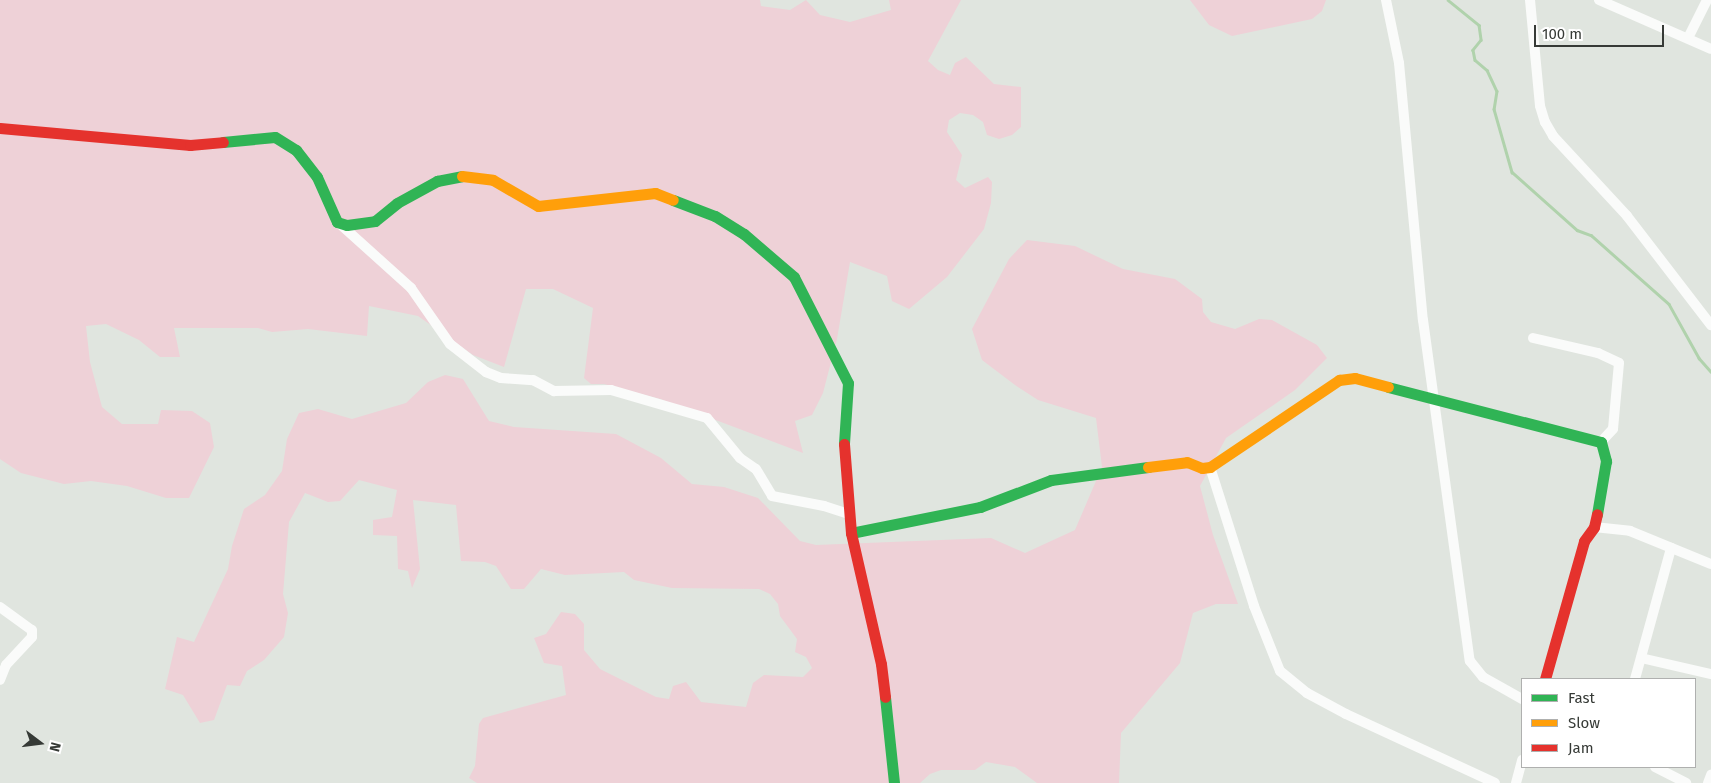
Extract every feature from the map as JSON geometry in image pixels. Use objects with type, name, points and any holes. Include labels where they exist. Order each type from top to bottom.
[{"type":"street","points":[[1386,0],[1399,63],[1420,293],[1470,661],[1483,677],[1521,697]]},
{"type":"street","points":[[1530,0],[1540,106],[1545,122],[1554,136],[1627,216],[1711,325]]},
{"type":"street","points":[[1600,0],[1711,49]]},
{"type":"street","points":[[1688,38],[1707,0]]},
{"type":"street","points":[[0,128],[190,145],[275,137],[296,150],[317,177],[337,222],[411,288],[450,344],[486,372],[501,378],[532,380],[554,391],[611,390],[707,418],[740,458],[756,469],[772,496],[824,506],[849,514]]},
{"type":"street","points":[[337,222],[346,225],[368,223],[397,203],[437,181],[468,175],[493,180],[538,206],[655,193],[715,216],[790,271],[848,383],[843,458],[851,533],[881,664],[894,783]]},
{"type":"street","points":[[1533,338],[1598,353],[1619,363],[1613,429],[1601,442]]},
{"type":"street","points":[[851,533],[980,507],[1051,480],[1187,462],[1202,468],[1210,467],[1346,378],[1490,411],[1601,442]]},
{"type":"street","points":[[1545,678],[1584,541],[1594,527],[1606,472],[1601,442]]},
{"type":"street","points":[[1210,467],[1254,606],[1280,671],[1307,693],[1346,714],[1495,783]]},
{"type":"street","points":[[1594,527],[1630,531],[1711,564]]},
{"type":"street","points":[[1636,678],[1671,548]]},
{"type":"street","points":[[0,607],[32,630],[32,637],[6,665],[0,680]]},
{"type":"street","points":[[1641,658],[1711,674]]},
{"type":"street","points":[[1516,783],[1521,764]]},
{"type":"street","points":[[1657,768],[1686,783]]},
{"type":"street","points":[[1708,783],[1711,774]]},
{"type":"shaded area","points":[[0,0],[760,0],[761,6],[790,10],[806,0],[820,15],[850,22],[891,10],[889,0],[961,0],[928,61],[938,70],[950,75],[955,63],[966,57],[994,84],[1021,87],[1021,127],[1012,135],[999,139],[987,135],[983,122],[973,115],[960,113],[949,120],[947,132],[962,155],[956,180],[965,188],[988,177],[992,182],[991,203],[984,229],[947,277],[909,309],[892,301],[887,276],[850,262],[837,339],[823,393],[812,415],[795,421],[803,453],[660,399],[604,384],[591,384],[584,378],[593,308],[553,289],[526,289],[504,367],[473,355],[418,316],[369,306],[367,336],[308,329],[272,332],[258,328],[174,328],[180,357],[160,357],[139,340],[106,324],[86,326],[90,362],[102,407],[122,424],[158,424],[161,410],[192,411],[210,423],[214,447],[189,498],[166,498],[127,486],[91,481],[64,484],[21,473],[0,459]]},
{"type":"shaded area","points":[[1190,0],[1326,0],[1322,11],[1312,19],[1232,36],[1209,25]]},
{"type":"shaded area","points":[[1027,240],[1075,246],[1123,269],[1175,279],[1202,299],[1203,312],[1211,322],[1235,329],[1259,319],[1272,320],[1317,345],[1327,358],[1295,390],[1226,438],[1200,486],[1213,535],[1238,604],[1216,604],[1193,613],[1180,663],[1121,733],[1119,783],[1037,783],[1015,767],[986,762],[975,770],[941,770],[930,774],[920,783],[477,783],[469,778],[475,766],[479,724],[483,718],[566,695],[562,666],[544,663],[534,638],[546,634],[561,612],[575,614],[584,624],[584,650],[600,669],[656,697],[669,699],[673,686],[686,682],[701,702],[746,707],[753,683],[764,675],[803,677],[812,668],[806,657],[795,652],[797,639],[780,616],[778,604],[770,594],[759,589],[672,588],[634,580],[624,572],[565,575],[541,569],[524,589],[511,589],[496,566],[485,562],[461,561],[456,505],[413,500],[420,569],[412,588],[408,571],[398,569],[397,536],[373,535],[373,520],[392,517],[397,490],[359,480],[340,501],[328,502],[305,493],[289,522],[283,594],[288,613],[284,637],[264,660],[247,671],[240,686],[227,685],[214,720],[200,723],[183,695],[165,689],[177,637],[194,642],[228,569],[232,546],[244,509],[265,495],[282,471],[287,439],[299,413],[318,409],[352,419],[406,403],[428,382],[445,375],[463,379],[489,421],[514,427],[616,434],[661,458],[692,484],[724,487],[758,498],[800,541],[816,545],[991,538],[1025,553],[1075,530],[1102,467],[1096,418],[1038,400],[1015,385],[982,360],[972,329],[1009,259]]},
{"type":"waterway","points":[[1448,0],[1479,25],[1481,40],[1473,50],[1475,60],[1487,70],[1497,91],[1494,109],[1512,172],[1577,230],[1591,235],[1669,304],[1699,358],[1711,372]]},
{"type":"traffic: fast","points":[[223,142],[275,137],[296,150],[317,177],[337,222],[347,225],[375,221],[397,203],[437,181],[462,176]]},
{"type":"traffic: fast","points":[[673,200],[715,216],[744,234],[794,277],[848,383],[844,444]]},
{"type":"traffic: fast","points":[[1388,387],[1601,442],[1606,461],[1597,514]]},
{"type":"traffic: fast","points":[[851,533],[980,507],[1051,480],[1148,467]]},
{"type":"traffic: fast","points":[[885,697],[894,783]]},
{"type":"traffic: slow","points":[[462,176],[493,180],[538,206],[655,193],[673,200]]},
{"type":"traffic: slow","points":[[1148,467],[1187,462],[1202,468],[1210,467],[1339,380],[1355,378],[1388,387]]},
{"type":"traffic: jam","points":[[0,128],[190,145],[223,142]]},
{"type":"traffic: jam","points":[[844,444],[851,533],[881,664],[885,697]]},
{"type":"traffic: jam","points":[[1545,678],[1584,541],[1594,527],[1597,514]]}]
